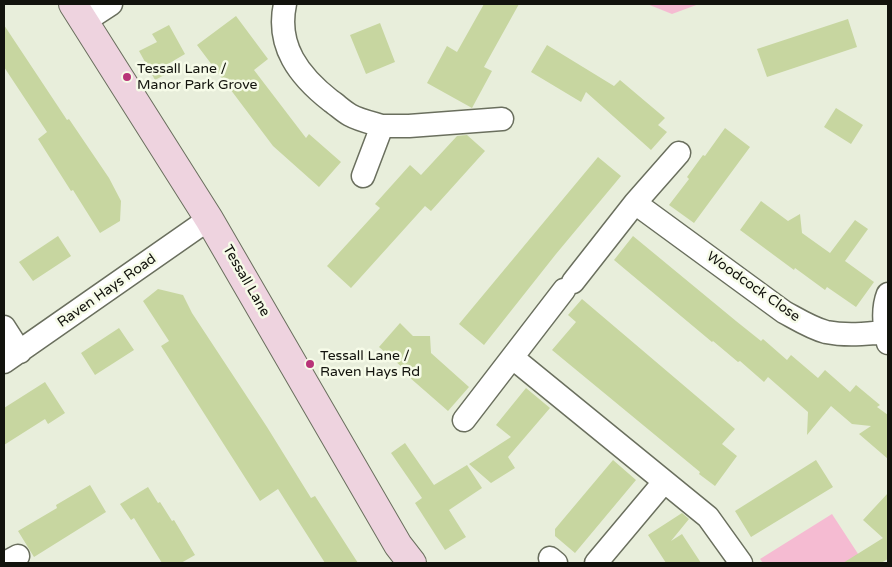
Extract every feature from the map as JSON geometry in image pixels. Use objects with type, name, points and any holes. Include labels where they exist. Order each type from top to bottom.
[{"type":"street","points":[[79,13],[111,4]]},
{"type":"street","points":[[285,4],[282,18],[285,42],[296,66],[321,93],[350,115],[382,126],[409,126],[502,119]]},
{"type":"street","name":"Tessall Lane","points":[[79,13],[210,219],[398,545],[412,563]]},
{"type":"street","points":[[363,176],[382,126]]},
{"type":"street","points":[[464,420],[635,202],[679,153]]},
{"type":"street","name":"Woodcock Close","points":[[635,202],[784,312],[805,324],[826,332],[887,337]]},
{"type":"street","name":"Raven Hays Road","points":[[12,357],[210,219]]},
{"type":"street","points":[[887,337],[885,314],[888,294]]},
{"type":"street","points":[[4,327],[12,357]]},
{"type":"street","points":[[513,358],[708,517],[741,563]]},
{"type":"street","points":[[596,563],[664,482]]},
{"type":"shaded area","points":[[647,4],[699,4],[672,14]]},
{"type":"shaded area","points":[[832,514],[864,563],[763,563],[760,559]]},
{"type":"building","points":[[484,4],[519,4],[484,67],[492,71],[472,108],[427,83],[447,46],[457,52]]},
{"type":"building","points":[[236,16],[268,59],[254,70],[306,138],[309,134],[341,162],[319,187],[273,146],[197,45]]},
{"type":"building","points":[[848,19],[857,47],[767,77],[757,49]]},
{"type":"building","points":[[380,23],[395,62],[366,74],[350,35]]},
{"type":"building","points":[[4,25],[67,120],[69,119],[109,178],[121,201],[120,221],[100,233],[38,139],[47,132],[4,67]]},
{"type":"building","points":[[169,25],[185,54],[168,64],[172,71],[155,80],[139,51],[157,42],[152,34]]},
{"type":"building","points":[[547,45],[614,86],[620,80],[665,118],[658,125],[667,132],[651,150],[586,92],[581,102],[531,72]]},
{"type":"building","points":[[836,108],[863,125],[851,144],[824,127]]},
{"type":"building","points":[[725,128],[750,147],[694,223],[669,205],[689,179],[687,177],[703,155],[705,156]]},
{"type":"building","points":[[467,135],[485,151],[431,211],[425,206],[351,288],[327,266],[380,208],[375,204],[410,165],[421,175],[457,136]]},
{"type":"building","points":[[598,157],[621,176],[484,345],[459,324]]},
{"type":"building","points":[[761,201],[788,221],[800,214],[802,233],[830,253],[855,220],[868,229],[845,261],[874,282],[856,307],[827,287],[825,290],[795,268],[794,270],[740,230]]},
{"type":"building","points":[[58,236],[71,256],[33,281],[19,262]]},
{"type":"building","points":[[633,236],[736,321],[761,341],[763,339],[787,360],[791,355],[818,378],[825,370],[850,392],[856,385],[880,405],[877,407],[888,415],[888,459],[859,434],[871,426],[852,424],[831,406],[807,435],[808,412],[768,377],[764,382],[740,361],[738,362],[712,342],[614,260]]},
{"type":"building","points":[[158,289],[183,295],[192,313],[311,498],[315,496],[358,563],[325,563],[278,489],[260,501],[161,346],[169,341],[143,301]]},
{"type":"building","points":[[582,299],[735,429],[722,444],[737,456],[715,486],[552,350],[576,322],[568,315]]},
{"type":"building","points":[[400,323],[413,336],[430,336],[431,353],[469,387],[448,411],[401,370],[403,368],[379,347]]},
{"type":"building","points":[[119,328],[134,350],[95,375],[81,353]]},
{"type":"building","points":[[45,382],[65,413],[48,424],[45,419],[4,445],[4,408]]},
{"type":"building","points":[[526,388],[550,408],[508,457],[515,468],[491,483],[469,464],[511,437],[496,425]]},
{"type":"building","points":[[405,443],[434,485],[467,465],[482,488],[449,510],[466,537],[445,550],[415,503],[422,498],[391,453]]},
{"type":"building","points":[[613,460],[636,480],[575,553],[555,536],[555,529]]},
{"type":"building","points":[[816,460],[833,487],[751,537],[735,511]]},
{"type":"building","points":[[90,485],[106,512],[34,557],[18,531],[57,508],[56,505]]},
{"type":"building","points":[[148,487],[172,521],[174,520],[195,555],[181,563],[162,563],[134,518],[131,520],[120,504]]},
{"type":"building","points":[[888,493],[888,559],[881,563],[843,563],[883,538],[863,520]]},
{"type":"building","points":[[682,513],[689,519],[671,541],[682,534],[701,563],[666,563],[648,535]]},
{"type":"place","name":"Tessall Lane / Manor Park Grove","points":[[127,77]]},
{"type":"place","name":"Tessall Lane / Raven Hays Rd","points":[[310,364]]}]
